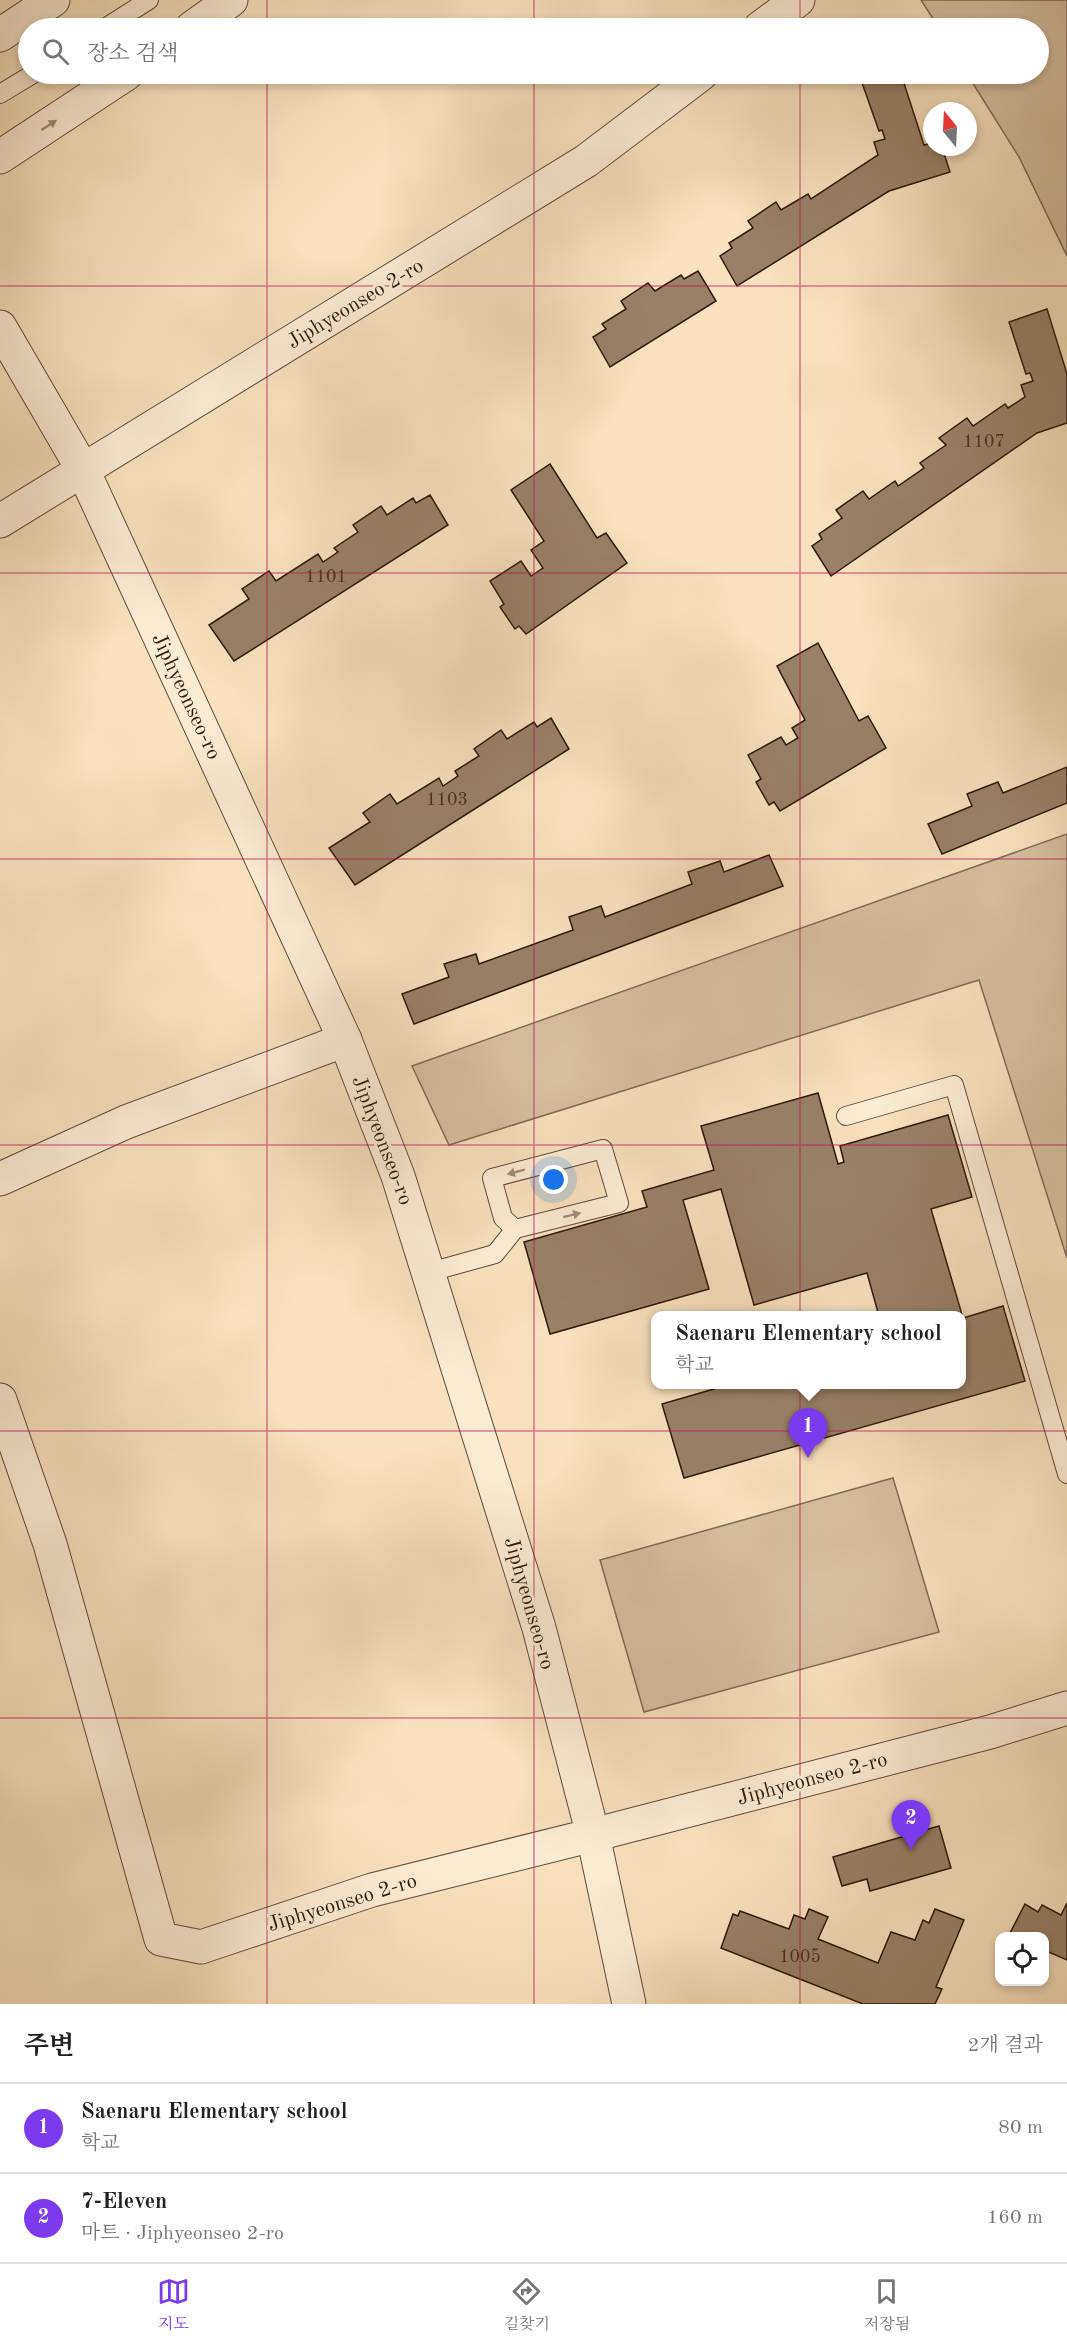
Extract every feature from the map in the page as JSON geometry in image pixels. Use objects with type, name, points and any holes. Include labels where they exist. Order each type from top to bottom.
[{"type":"street","points":[[26,18],[53,0]]},
{"type":"street","points":[[206,18],[231,0]]},
{"type":"street","points":[[774,18],[798,0]]},
{"type":"street","points":[[0,35],[18,23]]},
{"type":"street","points":[[0,157],[111,84]]},
{"type":"street","name":"Jiphyeonseo 2-ro","points":[[0,521],[82,468],[577,167],[688,84]]},
{"type":"street","name":"Jiphyeonseo-ro","points":[[0,327],[82,468],[345,1040],[398,1176],[430,1272],[539,1628],[593,1835],[629,2004]]},
{"type":"street","points":[[0,1179],[126,1122],[345,1040]]},
{"type":"street","name":"Jiphyeonseo 2-ro","points":[[0,1400],[50,1544],[161,1939],[201,1947],[372,1890],[990,1732],[1067,1708]]},
{"type":"lane","points":[[121,18],[149,0]]},
{"type":"lane","points":[[0,94],[18,83]]},
{"type":"lane","points":[[846,1116],[954,1085],[1067,1474]]},
{"type":"lane","points":[[430,1272],[495,1254],[515,1229],[619,1203],[603,1149],[492,1178],[502,1218],[515,1229]]},
{"type":"shaded area","points":[[921,0],[1067,0],[1067,256],[1019,157],[973,84],[1049,84],[1049,18],[933,18]]},
{"type":"shaded area","points":[[1067,834],[1067,1258],[979,980],[449,1145],[412,1066]]},
{"type":"shaded area","points":[[893,1478],[939,1632],[644,1712],[600,1560]]},
{"type":"building","points":[[862,84],[904,84],[923,142],[923,156],[945,156],[950,172],[889,191],[737,286],[720,256],[732,248],[729,243],[753,228],[748,221],[776,202],[781,210],[808,194],[811,199],[878,155],[874,142],[885,139],[882,130],[879,131]]},
{"type":"building","points":[[698,271],[716,301],[610,367],[593,337],[606,329],[602,324],[626,309],[621,301],[648,283],[655,291],[681,275],[684,279]]},
{"type":"building","points":[[1047,309],[1067,374],[1067,423],[1037,433],[831,576],[812,546],[822,539],[819,534],[842,518],[836,510],[863,491],[869,499],[895,481],[898,486],[924,468],[920,463],[946,445],[939,438],[967,418],[973,426],[1005,404],[1008,408],[1025,397],[1021,385],[1033,381],[1030,373],[1026,374],[1009,322]]},
{"type":"building","points":[[550,464],[597,538],[606,533],[627,563],[526,634],[519,626],[515,629],[500,607],[504,604],[490,581],[521,561],[531,576],[543,568],[531,550],[544,541],[511,490]]},
{"type":"building","points":[[430,495],[448,525],[234,661],[209,625],[249,599],[242,589],[269,571],[276,581],[318,554],[323,562],[338,552],[334,548],[358,532],[353,525],[381,506],[387,515],[413,498],[416,503]]},
{"type":"building","points":[[818,643],[859,721],[868,716],[886,748],[780,811],[774,802],[769,805],[756,782],[761,779],[748,755],[781,737],[786,745],[798,738],[792,728],[805,720],[777,666]]},
{"type":"building","points":[[551,718],[569,749],[355,885],[329,848],[370,822],[363,813],[390,794],[397,804],[439,778],[443,786],[458,776],[455,771],[479,756],[474,749],[501,730],[507,739],[534,722],[537,727]]},
{"type":"building","points":[[1067,767],[1067,803],[942,854],[928,824],[972,806],[967,794],[998,782],[1003,793]]},
{"type":"building","points":[[769,855],[783,886],[414,1024],[402,994],[449,977],[444,964],[476,954],[479,964],[573,930],[569,917],[601,906],[605,917],[692,884],[688,872],[720,861],[724,872]]},
{"type":"building","points":[[818,1093],[838,1164],[844,1162],[840,1146],[948,1115],[972,1197],[931,1209],[961,1311],[878,1311],[867,1273],[754,1305],[721,1189],[683,1200],[709,1289],[550,1334],[524,1242],[647,1207],[642,1191],[714,1170],[701,1126]]},
{"type":"building","points":[[1003,1306],[1025,1381],[684,1478],[662,1404],[714,1389],[966,1389],[966,1317]]},
{"type":"building","points":[[939,1826],[951,1868],[870,1891],[867,1879],[842,1886],[833,1857]]},
{"type":"building","points":[[1067,1903],[1067,1960],[1049,1952],[1049,1932],[1011,1932],[1025,1904],[1038,1912],[1042,1905],[1061,1915]]},
{"type":"building","points":[[809,1909],[828,1917],[818,1939],[878,1963],[891,1932],[915,1940],[923,1920],[929,1923],[935,1909],[964,1920],[936,1987],[942,1989],[935,2004],[863,2004],[721,1948],[733,1914],[738,1916],[740,1911],[789,1929],[794,1915],[805,1919]]},
{"type":"place","name":"Saenaru Elementary school","points":[[808,1458]]},
{"type":"place","name":"7-Eleven","points":[[911,1850]]}]
